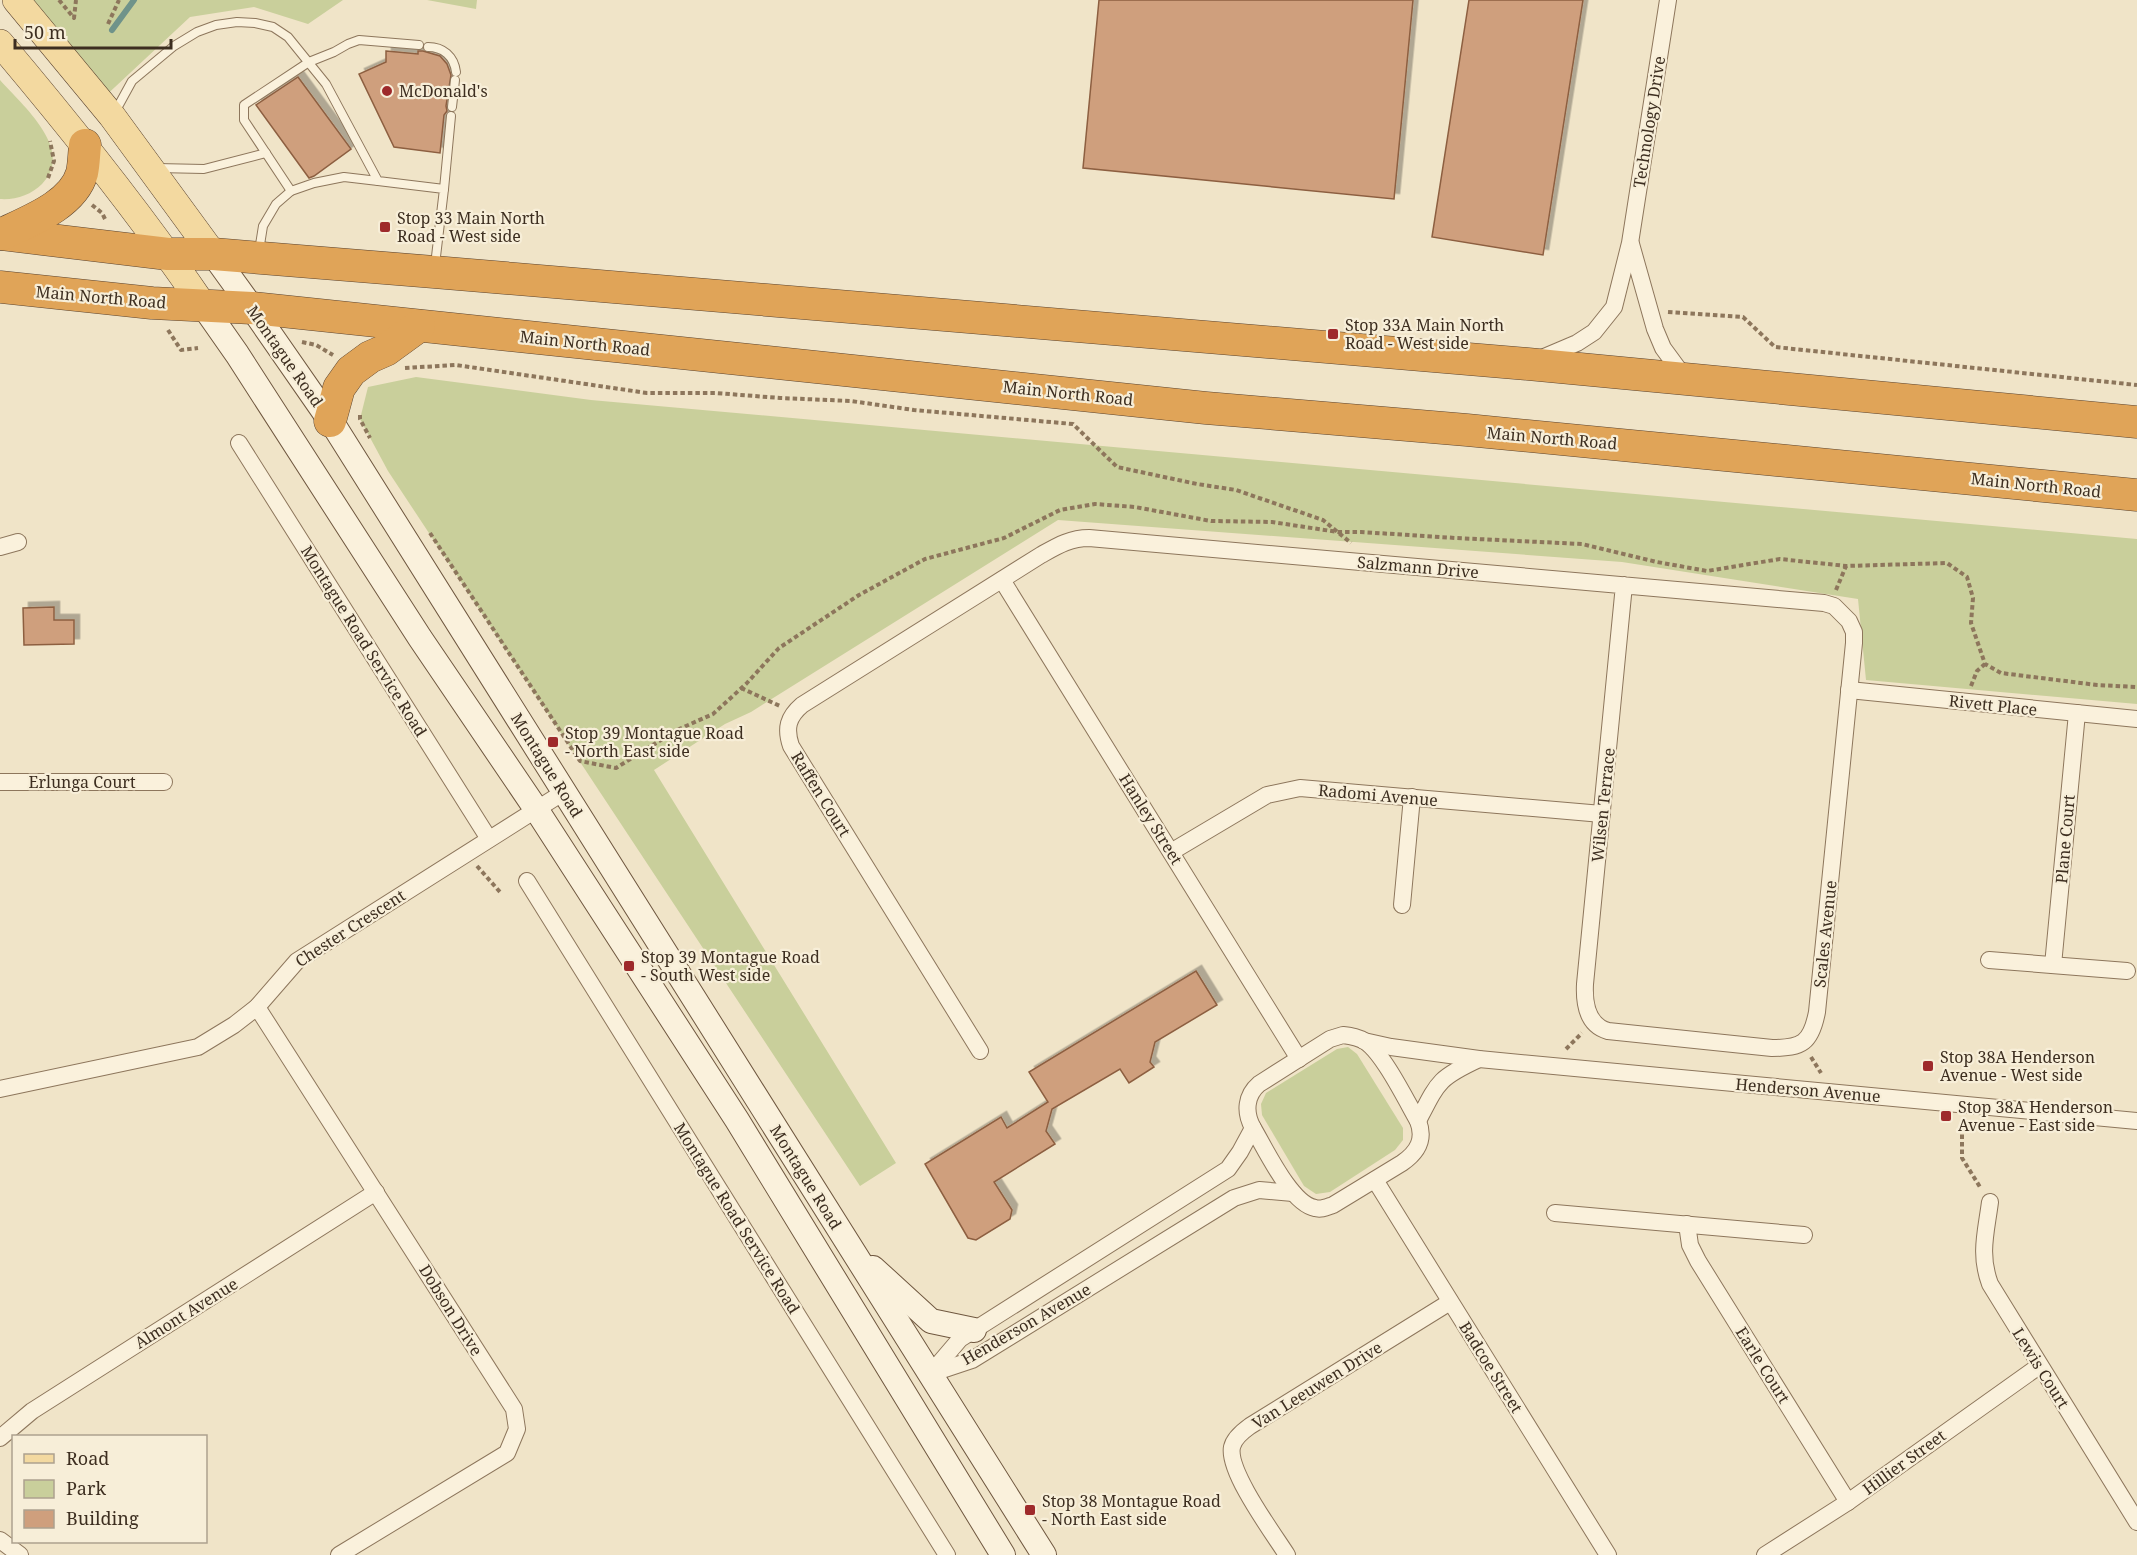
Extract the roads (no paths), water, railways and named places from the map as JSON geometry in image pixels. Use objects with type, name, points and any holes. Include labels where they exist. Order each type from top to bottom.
[{"type":"highway","points":[[1,234],[49,210],[74,189],[82,174],[85,145]]},
{"type":"highway","points":[[1,234],[168,254],[213,254],[1528,364],[2137,422]]},
{"type":"highway","name":"Main North Road","points":[[0,287],[152,303],[252,308],[1206,408],[1490,432],[2137,495]]},
{"type":"highway","points":[[330,421],[339,388],[351,371],[370,357],[386,350],[419,326]]},
{"type":"main road","name":"Montague Road","points":[[16,0],[112,116],[252,308],[330,421],[1044,1555]]},
{"type":"main road","name":"Montague Road","points":[[0,43],[85,145],[168,254],[237,354],[420,638],[536,809],[737,1120],[1004,1555]]},
{"type":"main road","points":[[849,1246],[931,1321],[974,1330]]},
{"type":"main road","points":[[903,1391],[930,1374]]},
{"type":"street","name":"Technology Drive","points":[[1528,364],[1577,343],[1594,332],[1614,307],[1630,243],[1668,0]]},
{"type":"street","name":"Technology Drive","points":[[1630,243],[1654,329],[1663,348],[1685,378]]},
{"type":"street","name":"Montague Road Service Road","points":[[239,443],[489,839]]},
{"type":"street","name":"Salzmann Drive","points":[[1002,580],[1060,544],[1079,538],[1824,603],[1842,612]]},
{"type":"street","points":[[0,548],[18,542]]},
{"type":"street","name":"Hanley Street","points":[[1002,580],[1299,1059]]},
{"type":"street","name":"Raffen Court","points":[[980,1051],[791,746],[788,723],[793,713],[802,705],[1002,580]]},
{"type":"street","name":"Wilsen Terrace","points":[[1589,1027],[1584,994],[1624,585]]},
{"type":"street","name":"Scales Avenue","points":[[1589,1027],[1608,1031],[1772,1048],[1792,1047],[1809,1037],[1814,1028],[1817,1012],[1854,632],[1842,612]]},
{"type":"street","name":"Rivett Place","points":[[1849,690],[2137,719]]},
{"type":"street","name":"Plane Court","points":[[2053,965],[2077,713]]},
{"type":"street","name":"Erlunga Court","points":[[0,782],[164,782]]},
{"type":"street","name":"Radomi Avenue","points":[[1171,852],[1267,795],[1300,788],[1602,814]]},
{"type":"street","name":"Chester Crescent","points":[[0,1089],[198,1047],[234,1025],[257,1007],[297,961],[564,792]]},
{"type":"street","points":[[1402,905],[1412,797]]},
{"type":"street","name":"Montague Road Service Road","points":[[527,881],[947,1555]]},
{"type":"street","points":[[1989,960],[2127,971]]},
{"type":"street","name":"Dobson Drive","points":[[257,1007],[514,1409],[517,1429],[507,1453],[339,1555]]},
{"type":"street","points":[[1343,1035],[1354,1036],[1364,1041],[1382,1062],[1422,1131],[1417,1149],[1412,1156],[1325,1208],[1306,1205],[1293,1193],[1253,1128],[1247,1109],[1250,1093],[1259,1084],[1299,1059],[1330,1039],[1343,1035]]},
{"type":"street","name":"Henderson Avenue","points":[[1364,1041],[1390,1047],[1479,1059],[2137,1122]]},
{"type":"street","points":[[1418,1121],[1446,1075],[1479,1059]]},
{"type":"street","name":"Henderson Avenue","points":[[930,1374],[960,1339],[1223,1173],[1240,1152],[1253,1128]]},
{"type":"street","name":"Badcoe Street","points":[[1375,1180],[1608,1555]]},
{"type":"street","name":"Henderson Avenue","points":[[930,1374],[972,1359],[1234,1198],[1259,1190],[1293,1193]]},
{"type":"street","name":"Almont Avenue","points":[[0,1438],[32,1411],[376,1192]]},
{"type":"street","name":"Lewis Court","points":[[1990,1202],[1983,1255],[1984,1268],[1995,1295],[2137,1522]]},
{"type":"street","points":[[1555,1213],[1804,1234]]},
{"type":"street","name":"Earle Court","points":[[1687,1224],[1690,1245],[1698,1262],[1848,1502]]},
{"type":"street","name":"Van Leeuwen Drive","points":[[1287,1555],[1235,1472],[1232,1447],[1235,1440],[1250,1426],[1450,1302]]},
{"type":"street","name":"Hillier Street","points":[[1765,1555],[1848,1502],[2039,1366]]},
{"type":"street","points":[[0,1540],[21,1555]]},
{"type":"lane","points":[[112,116],[132,81],[174,46],[197,32],[237,21],[273,27],[288,37],[335,97],[378,181]]},
{"type":"lane","points":[[291,191],[244,120],[244,105],[309,62],[359,40],[442,49],[454,63],[455,76],[434,272]]},
{"type":"lane","points":[[149,167],[204,169],[266,153]]},
{"type":"lane","points":[[258,258],[263,226],[276,204],[291,191],[314,183],[345,177],[444,189]]},
{"type":"waterway","points":[[112,30],[134,0]]},
{"type":"place","name":"McDonald's","points":[[387,91]]},
{"type":"place","name":"Stop 33 Main North Road - West side","points":[[385,227]]},
{"type":"place","name":"Stop 33A Main North Road - West side","points":[[1333,334]]},
{"type":"place","name":"Stop 39 Montague Road - North East side","points":[[553,742]]},
{"type":"place","name":"Stop 39 Montague Road - South West side","points":[[629,966]]},
{"type":"place","name":"Stop 38A Henderson Avenue - West side","points":[[1928,1066]]},
{"type":"place","name":"Stop 38A Henderson Avenue - East side","points":[[1946,1116]]},
{"type":"place","name":"Stop 38 Montague Road - North East side","points":[[1030,1510]]}]
